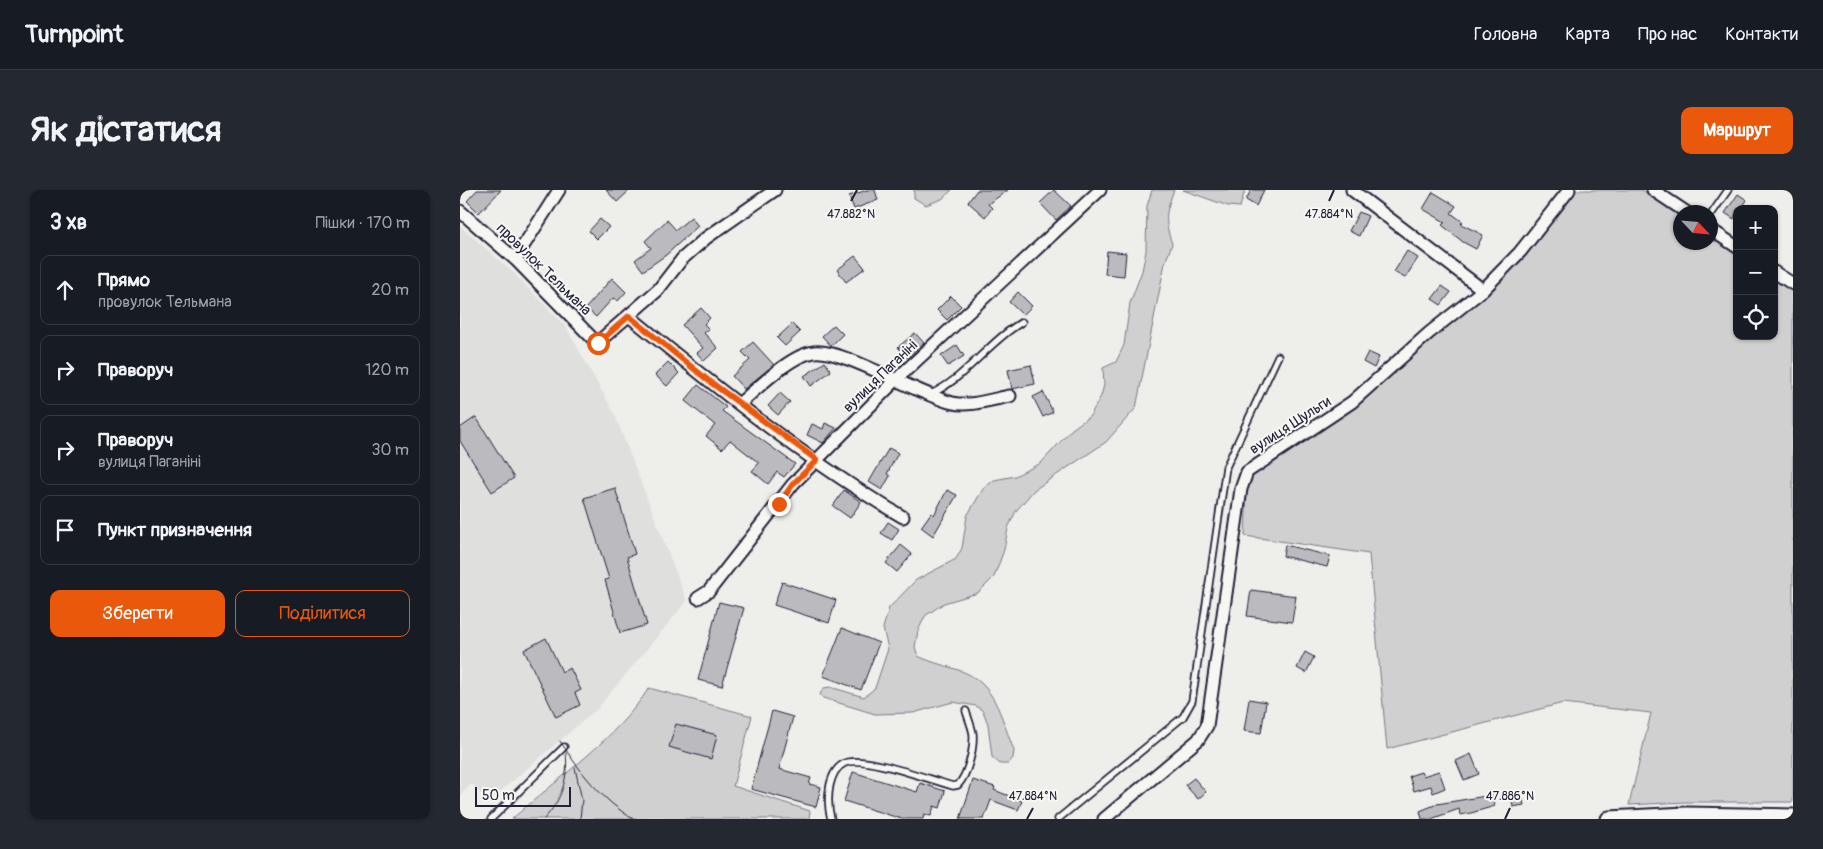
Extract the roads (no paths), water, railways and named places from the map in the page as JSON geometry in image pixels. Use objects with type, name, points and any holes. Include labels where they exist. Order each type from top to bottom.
[{"type":"main road","points":[[1609,819],[1686,815],[1793,817]]},
{"type":"street","points":[[514,259],[559,190]]},
{"type":"street","points":[[775,190],[682,259],[658,290],[629,316],[739,404],[817,460],[903,517]]},
{"type":"street","name":"вулиця Паганіні","points":[[698,598],[709,591],[793,484],[896,381],[1100,190]]},
{"type":"street","points":[[1352,190],[1483,290]]},
{"type":"street","name":"вулиця Шульги","points":[[1104,819],[1198,740],[1208,726],[1241,489],[1247,472],[1352,402],[1429,333],[1483,290],[1520,252],[1569,190]]},
{"type":"street","points":[[1653,190],[1676,205]]},
{"type":"street","name":"провулок Тельмана","points":[[460,211],[514,259],[598,343],[629,316]]},
{"type":"street","points":[[1718,234],[1733,243]]},
{"type":"street","points":[[1778,275],[1793,284]]},
{"type":"street","points":[[739,404],[789,364],[802,355],[814,352],[841,357],[929,395],[955,404],[1010,396]]},
{"type":"lane","points":[[1718,205],[1728,190]]},
{"type":"lane","points":[[929,395],[946,388],[1006,331],[1022,322]]},
{"type":"lane","points":[[1058,819],[1183,717],[1188,710],[1192,701],[1226,467],[1278,356]]},
{"type":"lane","points":[[831,819],[828,799],[831,780],[835,772],[844,763],[865,761],[953,786],[958,785],[966,770],[972,743],[973,733],[966,711]]},
{"type":"lane","points":[[491,819],[564,747]]},
{"type":"tram line","points":[[560,741],[575,763],[601,794],[633,819]]},
{"type":"tram line","points":[[544,819],[555,805],[562,789],[565,780],[566,753]]},
{"type":"tram line","points":[[575,768],[582,800],[580,819]]}]
